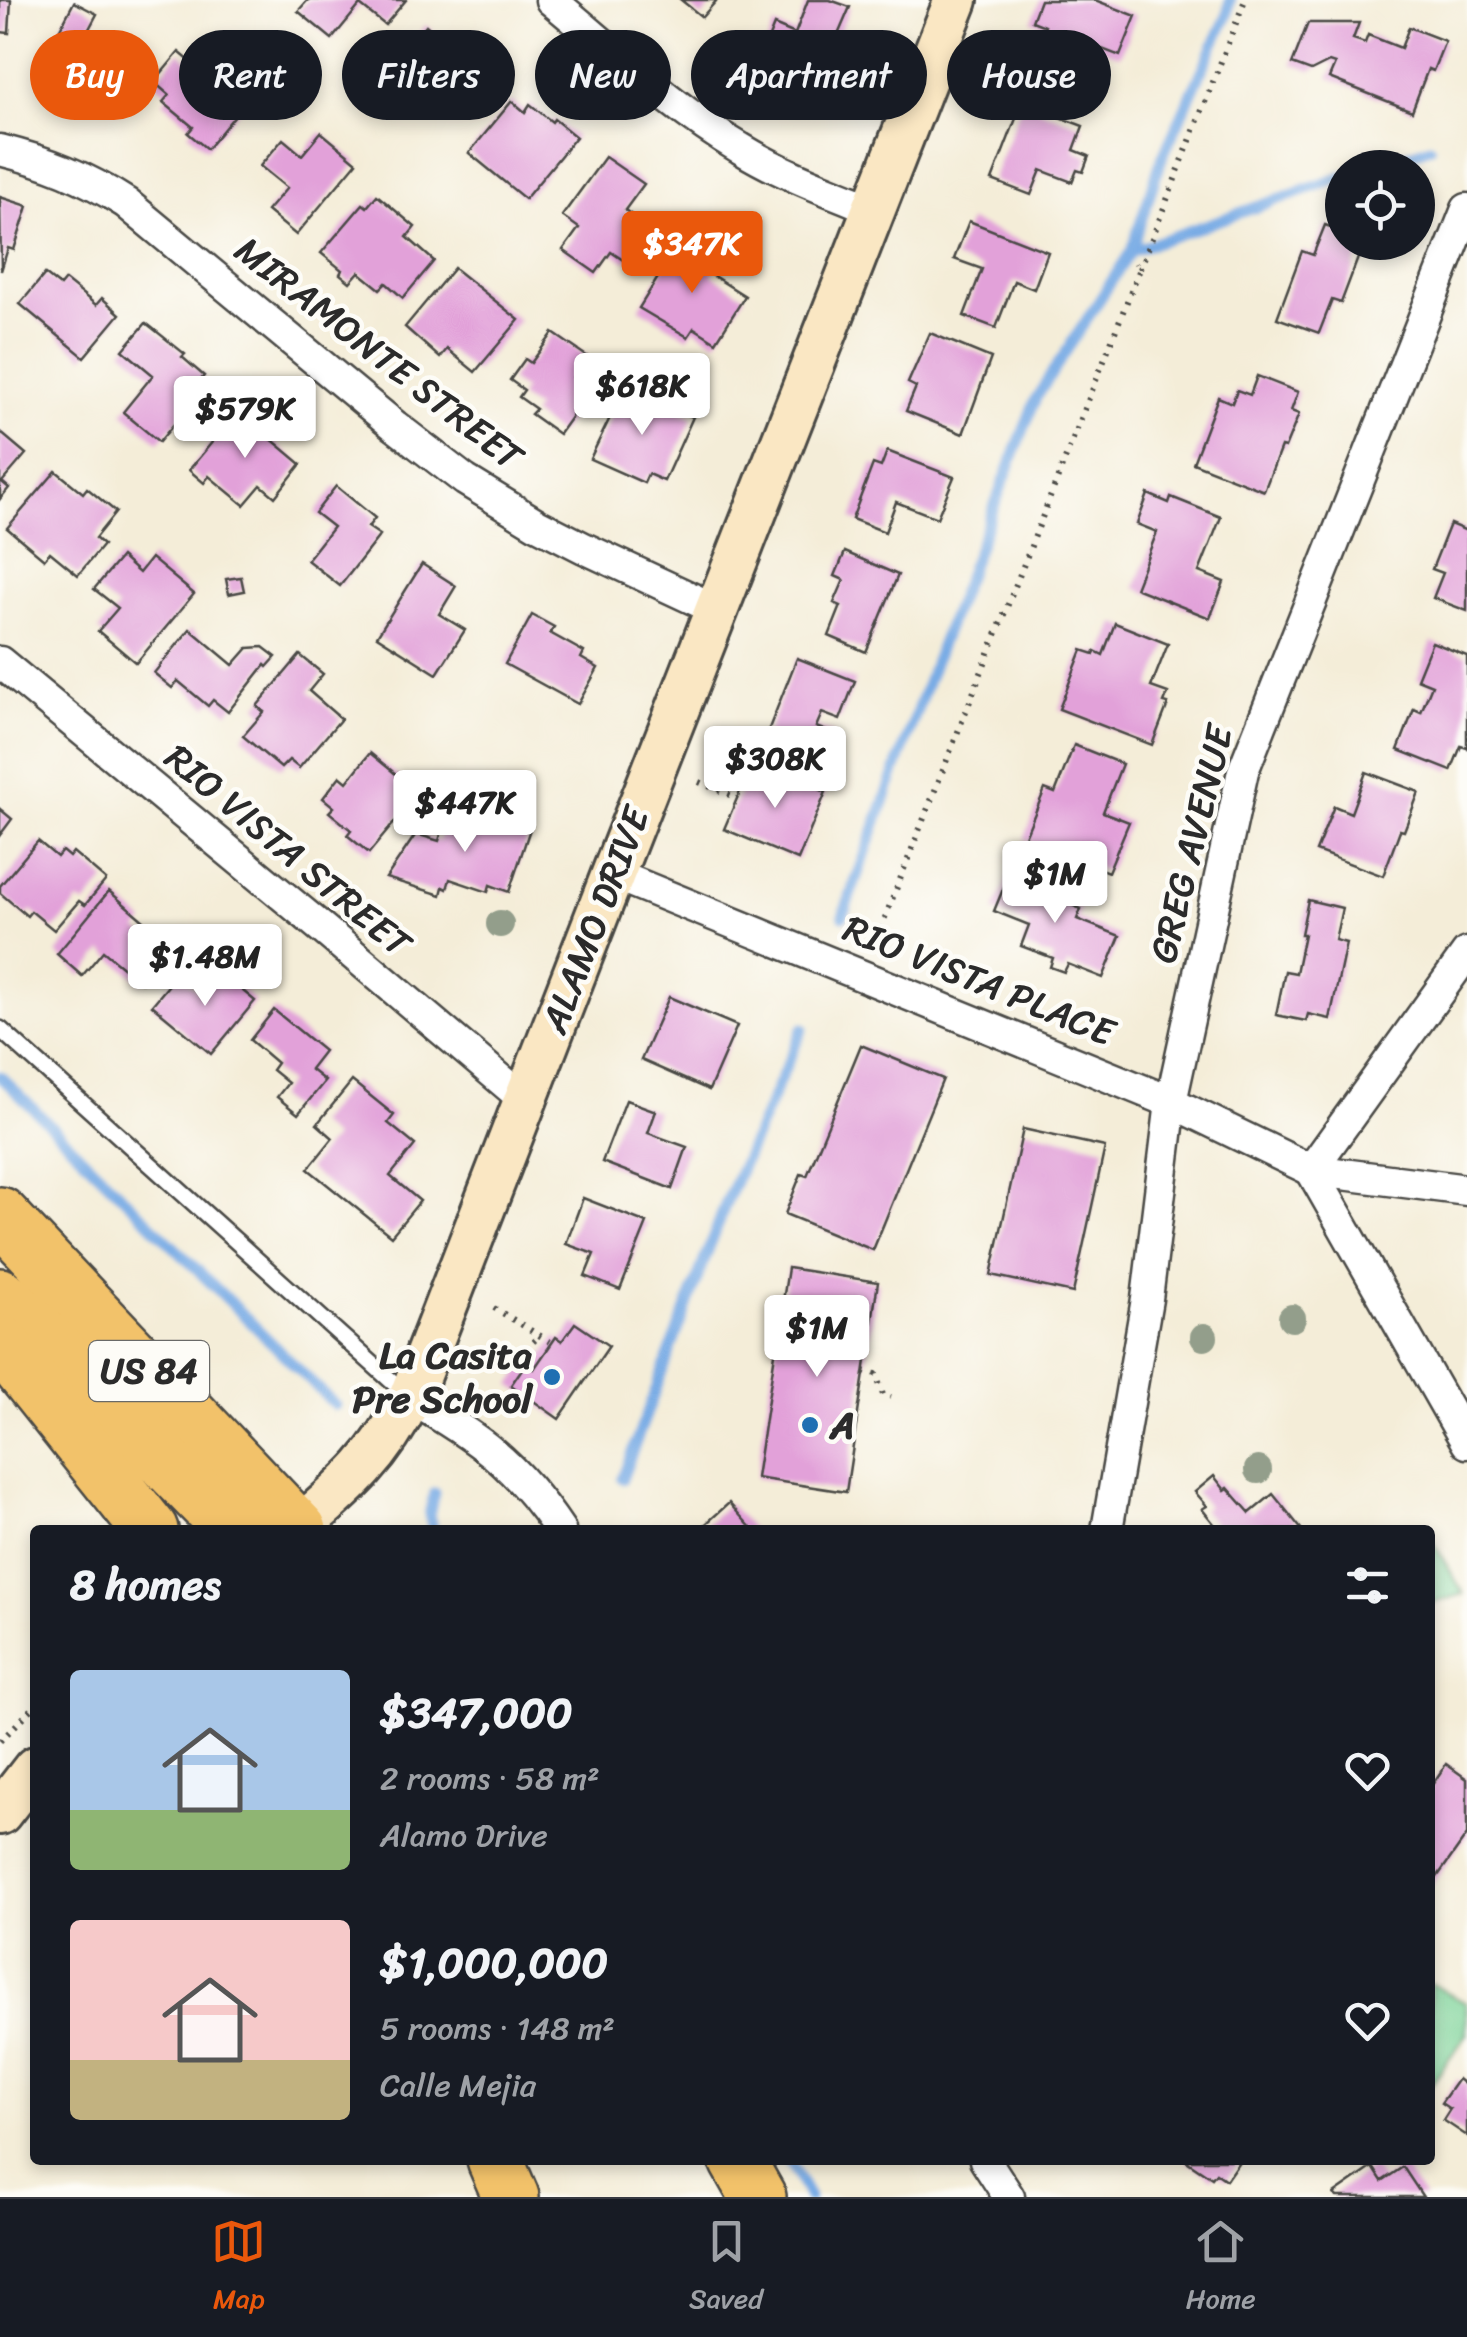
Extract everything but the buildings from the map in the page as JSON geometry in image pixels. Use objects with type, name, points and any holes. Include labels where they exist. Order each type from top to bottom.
[{"type":"highway","name":"US 84","points":[[0,1214],[293,1525]]},
{"type":"highway","points":[[0,1296],[212,1510],[276,1525]]},
{"type":"highway","name":"US 84","points":[[0,1342],[146,1525]]},
{"type":"highway","points":[[497,2165],[511,2197]]},
{"type":"highway","points":[[739,2165],[758,2197]]},
{"type":"street","points":[[552,0],[675,102],[738,147],[874,209]]},
{"type":"street","name":"ALAMO DRIVE","points":[[304,1525],[368,1464],[388,1439],[410,1398],[956,0]]},
{"type":"street","name":"MIRAMONTE STREET","points":[[0,150],[65,168],[126,203],[394,426],[465,480],[537,524],[717,610]]},
{"type":"street","name":"GREG AVENUE","points":[[1108,1525],[1147,1299],[1171,1102],[1243,771],[1467,209]]},
{"type":"street","name":"RIO VISTA STREET","points":[[0,662],[525,1100]]},
{"type":"street","name":"RIO VISTA PLACE","points":[[613,874],[1171,1102],[1312,1170],[1467,1190]]},
{"type":"street","points":[[1467,953],[1312,1170],[1467,1444]]},
{"type":"street","points":[[410,1398],[494,1451],[526,1484],[556,1525]]},
{"type":"street","points":[[0,1814],[30,1775]]},
{"type":"street","points":[[988,2165],[1009,2197]]},
{"type":"lane","points":[[0,1030],[410,1398]]},
{"type":"path","points":[[878,938],[1137,267],[1245,0]]},
{"type":"path","points":[[699,782],[737,798]]},
{"type":"path","points":[[494,1308],[552,1344]]},
{"type":"path","points":[[518,1356],[539,1336]]},
{"type":"path","points":[[864,1371],[876,1374],[883,1395],[892,1397]]},
{"type":"path","points":[[0,1742],[30,1711]]},
{"type":"green space","points":[[1435,1545],[1464,1594],[1435,1603]]},
{"type":"green space","points":[[1435,1986],[1466,2003],[1467,2034],[1435,2079]]},
{"type":"waterway","points":[[1131,251],[1162,158],[1227,16],[1230,0]]},
{"type":"waterway","points":[[1422,150],[1430,147]]},
{"type":"waterway","points":[[843,916],[941,644],[1036,398],[1131,251],[1325,183]]},
{"type":"waterway","points":[[622,1479],[727,1200],[803,1028]]},
{"type":"waterway","points":[[0,1076],[335,1405]]},
{"type":"waterway","points":[[432,1525],[429,1515],[434,1493]]},
{"type":"waterway","points":[[791,2165],[809,2197]]},
{"type":"place","name":"La Casita Pre School","points":[[552,1377]]},
{"type":"place","name":"A","points":[[810,1425]]}]
